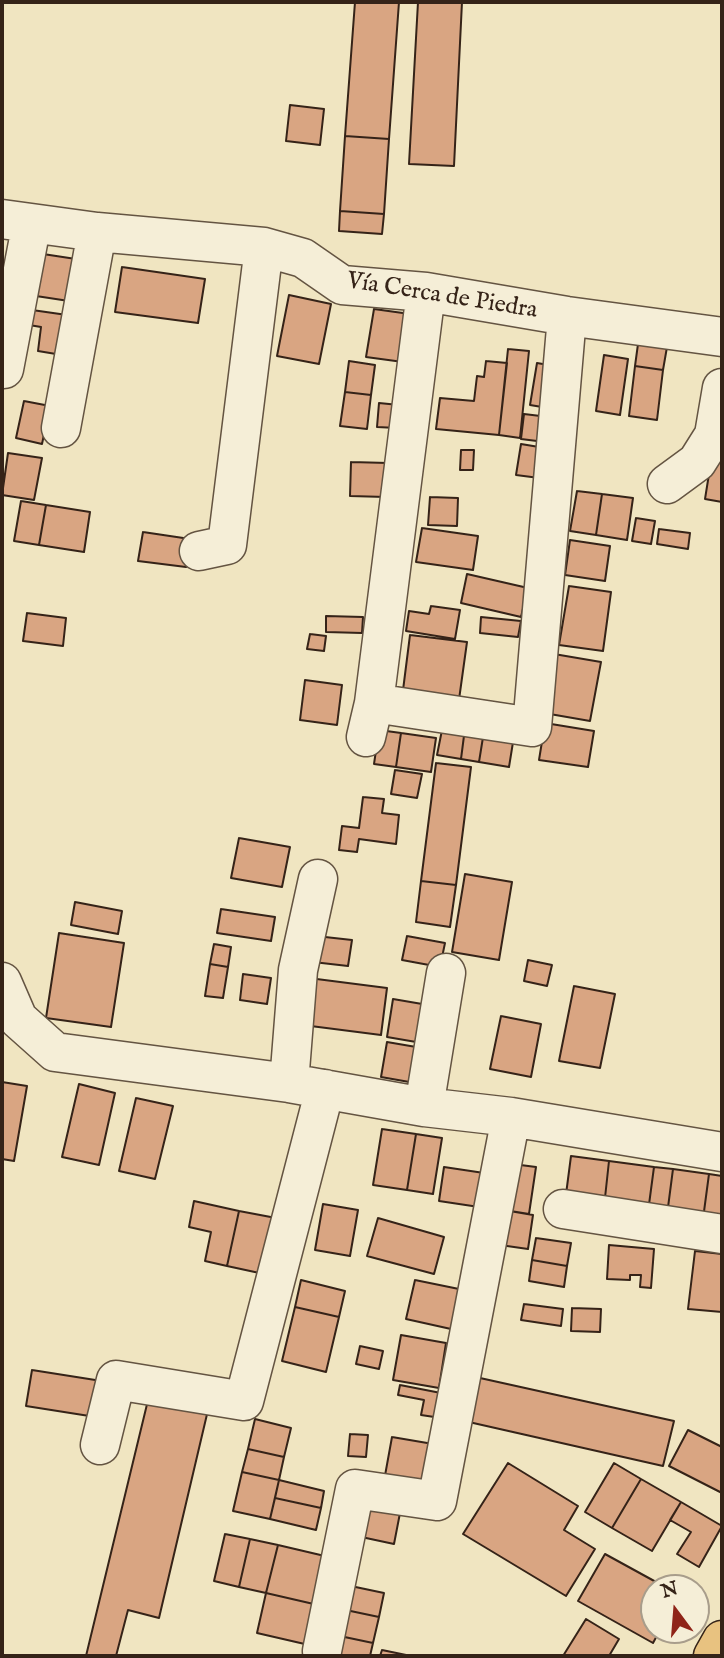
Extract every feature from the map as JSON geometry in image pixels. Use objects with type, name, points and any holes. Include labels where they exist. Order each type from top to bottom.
[{"type":"main road","points":[[713,1656],[722,1640]]},
{"type":"street","name":"Vía Cerca de Piedra","points":[[16,221],[97,233],[264,247],[303,258],[342,285],[426,292],[567,316],[722,337]]},
{"type":"street","points":[[4,369],[28,243],[16,221]]},
{"type":"street","points":[[61,428],[97,233]]},
{"type":"street","points":[[200,551],[227,545],[264,247]]},
{"type":"street","points":[[426,292],[370,720],[532,727],[567,316]]},
{"type":"street","points":[[667,484],[696,462],[715,435],[722,388]]},
{"type":"street","points":[[100,1446],[116,1380],[244,1401],[307,1086],[298,970],[318,878]]},
{"type":"street","points":[[424,1107],[446,973]]},
{"type":"street","points":[[2,982],[18,1019],[55,1052],[307,1086],[424,1107],[511,1117],[722,1152]]},
{"type":"street","points":[[321,1651],[355,1489],[437,1501],[511,1117]]},
{"type":"street","points":[[563,1209],[722,1234]]},
{"type":"building","points":[[355,2],[399,2],[389,139],[345,136]]},
{"type":"building","points":[[418,2],[462,2],[454,166],[409,164]]},
{"type":"building","points":[[290,105],[324,109],[320,145],[286,141]]},
{"type":"building","points":[[345,136],[389,139],[384,214],[340,211]]},
{"type":"building","points":[[340,211],[384,214],[382,234],[339,231]]},
{"type":"building","points":[[43,254],[89,261],[82,303],[36,296]]},
{"type":"building","points":[[122,267],[205,279],[198,323],[115,312]]},
{"type":"building","points":[[289,295],[331,304],[319,364],[277,356]]},
{"type":"building","points":[[374,309],[410,314],[403,362],[366,357]]},
{"type":"building","points":[[32,310],[74,316],[68,356],[38,351],[41,327],[29,325]]},
{"type":"building","points":[[638,344],[667,347],[663,370],[635,366]]},
{"type":"building","points":[[508,349],[529,351],[520,438],[499,435]]},
{"type":"building","points":[[604,355],[628,359],[620,415],[596,411]]},
{"type":"building","points":[[349,361],[375,365],[371,395],[345,392]]},
{"type":"building","points":[[486,361],[507,363],[499,435],[436,429],[440,398],[474,401],[477,376],[484,377]]},
{"type":"building","points":[[537,363],[560,367],[554,409],[530,405]]},
{"type":"building","points":[[635,366],[663,370],[657,420],[629,416]]},
{"type":"building","points":[[345,392],[371,395],[367,429],[340,426]]},
{"type":"building","points":[[24,401],[50,406],[42,444],[16,438]]},
{"type":"building","points":[[379,403],[399,405],[397,428],[377,427]]},
{"type":"building","points":[[524,414],[557,418],[553,443],[521,439]]},
{"type":"building","points":[[521,444],[551,449],[547,479],[516,475]]},
{"type":"building","points":[[713,449],[722,450],[722,502],[705,499]]},
{"type":"building","points":[[461,450],[474,450],[473,470],[460,470]]},
{"type":"building","points":[[8,453],[42,458],[34,500],[2,495]]},
{"type":"building","points":[[351,462],[388,463],[386,497],[350,496]]},
{"type":"building","points":[[577,491],[602,494],[596,535],[570,531]]},
{"type":"building","points":[[602,494],[633,498],[627,540],[596,535]]},
{"type":"building","points":[[430,497],[458,498],[457,526],[428,525]]},
{"type":"building","points":[[21,501],[46,505],[39,545],[14,541]]},
{"type":"building","points":[[46,505],[90,512],[84,552],[39,545]]},
{"type":"building","points":[[636,518],[655,521],[651,544],[632,541]]},
{"type":"building","points":[[422,528],[478,536],[473,570],[416,562]]},
{"type":"building","points":[[659,529],[690,533],[688,549],[657,544]]},
{"type":"building","points":[[143,532],[190,539],[186,567],[138,561]]},
{"type":"building","points":[[570,540],[610,546],[605,581],[565,575]]},
{"type":"building","points":[[467,574],[528,588],[521,617],[461,603]]},
{"type":"building","points":[[569,586],[611,592],[603,651],[559,645]]},
{"type":"building","points":[[431,606],[460,610],[455,639],[406,631],[409,611],[429,614]]},
{"type":"building","points":[[27,613],[66,618],[63,646],[23,641]]},
{"type":"building","points":[[326,616],[363,617],[362,633],[326,632]]},
{"type":"building","points":[[481,617],[521,621],[518,637],[480,633]]},
{"type":"building","points":[[310,634],[326,636],[324,651],[307,649]]},
{"type":"building","points":[[410,635],[467,642],[457,714],[401,706]]},
{"type":"building","points":[[554,654],[601,662],[590,721],[544,713]]},
{"type":"building","points":[[305,680],[342,685],[337,725],[300,720]]},
{"type":"building","points":[[545,723],[594,731],[588,767],[539,760]]},
{"type":"building","points":[[443,725],[465,728],[461,759],[437,755]]},
{"type":"building","points":[[465,728],[484,731],[479,762],[461,759]]},
{"type":"building","points":[[379,730],[401,733],[396,767],[374,764]]},
{"type":"building","points":[[484,731],[514,736],[509,767],[479,762]]},
{"type":"building","points":[[401,733],[436,738],[431,772],[396,767]]},
{"type":"building","points":[[436,763],[471,767],[456,885],[421,881]]},
{"type":"building","points":[[395,770],[422,774],[417,798],[391,794]]},
{"type":"building","points":[[363,797],[384,799],[382,813],[399,815],[396,844],[359,839],[357,852],[339,850],[342,826],[359,828]]},
{"type":"building","points":[[239,838],[290,847],[282,887],[231,878]]},
{"type":"building","points":[[465,874],[512,882],[499,960],[452,952]]},
{"type":"building","points":[[421,881],[456,885],[450,927],[416,922]]},
{"type":"building","points":[[75,902],[122,911],[118,934],[71,925]]},
{"type":"building","points":[[221,909],[275,917],[271,941],[217,933]]},
{"type":"building","points":[[59,933],[124,943],[111,1027],[46,1018]]},
{"type":"building","points":[[316,936],[352,940],[348,966],[313,962]]},
{"type":"building","points":[[407,936],[445,943],[440,967],[402,960]]},
{"type":"building","points":[[214,944],[231,947],[228,967],[210,964]]},
{"type":"building","points":[[528,960],[552,965],[547,986],[524,981]]},
{"type":"building","points":[[210,964],[228,967],[223,998],[205,996]]},
{"type":"building","points":[[243,974],[271,978],[267,1004],[240,1000]]},
{"type":"building","points":[[301,977],[387,988],[381,1035],[295,1024]]},
{"type":"building","points":[[574,986],[615,994],[600,1068],[559,1061]]},
{"type":"building","points":[[393,999],[428,1005],[422,1043],[387,1037]]},
{"type":"building","points":[[501,1016],[541,1024],[531,1077],[490,1069]]},
{"type":"building","points":[[387,1042],[422,1048],[415,1083],[381,1077]]},
{"type":"building","points":[[2,1082],[27,1086],[14,1161],[2,1159]]},
{"type":"building","points":[[79,1084],[115,1093],[99,1165],[62,1157]]},
{"type":"building","points":[[136,1098],[173,1106],[155,1179],[119,1171]]},
{"type":"building","points":[[382,1129],[416,1134],[407,1190],[373,1185]]},
{"type":"building","points":[[416,1134],[442,1138],[433,1194],[407,1190]]},
{"type":"building","points":[[571,1156],[609,1161],[604,1207],[565,1202]]},
{"type":"building","points":[[609,1161],[654,1167],[648,1212],[604,1207]]},
{"type":"building","points":[[505,1163],[536,1167],[529,1214],[498,1209]]},
{"type":"building","points":[[444,1167],[484,1173],[479,1207],[439,1201]]},
{"type":"building","points":[[654,1167],[673,1169],[667,1215],[648,1212]]},
{"type":"building","points":[[673,1169],[709,1174],[703,1219],[667,1215]]},
{"type":"building","points":[[709,1174],[722,1176],[722,1222],[703,1219]]},
{"type":"building","points":[[194,1201],[239,1211],[227,1266],[205,1261],[211,1232],[189,1227]]},
{"type":"building","points":[[323,1204],[358,1210],[350,1256],[315,1250]]},
{"type":"building","points":[[498,1209],[533,1215],[528,1249],[493,1244]]},
{"type":"building","points":[[239,1211],[276,1218],[264,1274],[227,1266]]},
{"type":"building","points":[[378,1218],[444,1237],[434,1274],[367,1256]]},
{"type":"building","points":[[536,1238],[571,1243],[567,1266],[532,1260]]},
{"type":"building","points":[[609,1245],[654,1249],[651,1288],[640,1287],[641,1275],[630,1275],[630,1280],[607,1279]]},
{"type":"building","points":[[695,1251],[722,1254],[722,1312],[688,1309]]},
{"type":"building","points":[[532,1260],[567,1266],[564,1287],[529,1281]]},
{"type":"building","points":[[301,1280],[345,1291],[339,1317],[295,1307]]},
{"type":"building","points":[[415,1280],[459,1289],[451,1329],[406,1319]]},
{"type":"building","points":[[524,1304],[563,1309],[561,1326],[521,1320]]},
{"type":"building","points":[[295,1307],[339,1317],[326,1372],[282,1361]]},
{"type":"building","points":[[572,1308],[601,1309],[600,1332],[571,1331]]},
{"type":"building","points":[[401,1335],[446,1343],[439,1388],[393,1380]]},
{"type":"building","points":[[360,1346],[383,1351],[379,1369],[356,1364]]},
{"type":"building","points":[[32,1370],[108,1382],[102,1418],[26,1406]]},
{"type":"building","points":[[471,1376],[674,1421],[663,1466],[460,1420]]},
{"type":"building","points":[[400,1385],[446,1394],[441,1418],[421,1415],[424,1400],[398,1395]]},
{"type":"building","points":[[149,1396],[208,1410],[159,1618],[128,1610],[116,1656],[86,1656]]},
{"type":"building","points":[[255,1419],[291,1428],[284,1457],[248,1449]]},
{"type":"building","points":[[688,1430],[722,1447],[722,1493],[669,1466]]},
{"type":"building","points":[[350,1434],[368,1435],[366,1457],[348,1456]]},
{"type":"building","points":[[392,1437],[439,1445],[432,1489],[384,1481]]},
{"type":"building","points":[[248,1449],[284,1457],[279,1480],[242,1472]]},
{"type":"building","points":[[508,1463],[578,1506],[564,1530],[595,1549],[566,1596],[463,1534]]},
{"type":"building","points":[[614,1463],[641,1479],[612,1528],[585,1512]]},
{"type":"building","points":[[242,1472],[279,1480],[270,1519],[233,1511]]},
{"type":"building","points":[[641,1479],[681,1502],[652,1551],[612,1528]]},
{"type":"building","points":[[279,1480],[324,1491],[321,1508],[275,1498]]},
{"type":"building","points":[[275,1498],[321,1508],[316,1530],[270,1519]]},
{"type":"building","points":[[681,1502],[722,1526],[699,1567],[677,1554],[691,1532],[670,1520]]},
{"type":"building","points":[[358,1504],[400,1513],[394,1544],[352,1535]]},
{"type":"building","points":[[225,1534],[250,1539],[239,1587],[214,1581]]},
{"type":"building","points":[[250,1539],[278,1545],[266,1593],[239,1587]]},
{"type":"building","points":[[278,1545],[329,1557],[318,1605],[266,1593]]},
{"type":"building","points":[[605,1554],[641,1574],[640,1636],[578,1601]]},
{"type":"building","points":[[346,1585],[384,1593],[379,1617],[341,1609]]},
{"type":"building","points":[[266,1593],[318,1605],[309,1645],[257,1633]]},
{"type":"building","points":[[341,1609],[379,1617],[373,1643],[335,1635]]},
{"type":"building","points":[[586,1619],[619,1639],[609,1656],[563,1656]]},
{"type":"building","points":[[335,1635],[373,1643],[370,1656],[330,1656]]},
{"type":"building","points":[[382,1650],[411,1656],[380,1656]]}]
